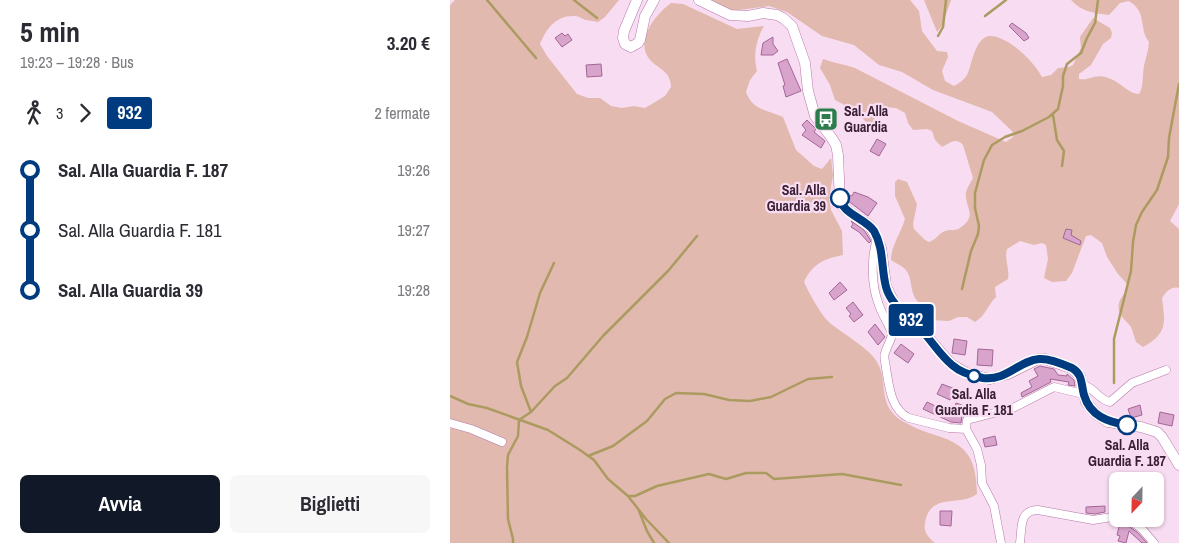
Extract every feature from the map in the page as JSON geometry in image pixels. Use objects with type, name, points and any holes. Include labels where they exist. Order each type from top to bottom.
[{"type":"main road","points":[[637,0],[623,34],[625,44],[631,46],[640,40],[645,16],[654,0]]},
{"type":"main road","points":[[699,0],[730,16],[748,16],[763,13],[777,15],[792,26],[805,63],[808,92],[815,116],[836,145],[840,203],[848,211],[869,225],[877,238],[881,248],[889,296],[951,364],[970,375],[990,378],[1008,374],[1031,361],[1045,359],[1075,370],[1080,376],[1092,410],[1108,422],[1141,427],[1157,432],[1179,465]]},
{"type":"street","points":[[877,238],[874,251],[873,275],[878,304],[892,334],[884,354],[890,391],[894,401],[904,416],[909,418],[949,428],[966,429]]},
{"type":"street","points":[[1001,543],[994,506],[982,483],[981,464],[977,449],[966,429],[967,420],[1013,408],[1054,387],[1072,390],[1083,389],[1087,386],[1104,400],[1110,402],[1132,383],[1166,370]]},
{"type":"street","points":[[450,423],[471,429],[502,442]]},
{"type":"street","points":[[1020,543],[1024,517],[1031,510],[1093,520],[1109,517]]},
{"type":"street","points":[[1141,528],[1154,543]]},
{"type":"shaded area","points":[[455,0],[619,0],[605,17],[598,22],[586,20],[578,16],[568,16],[557,20],[545,33],[540,44],[547,56],[577,94],[588,98],[600,98],[611,106],[622,108],[634,106],[645,108],[665,96],[671,87],[668,76],[650,60],[644,45],[648,29],[653,21],[671,3],[683,4],[737,29],[764,26],[756,48],[757,71],[750,80],[746,92],[749,98],[752,103],[761,109],[783,117],[796,150],[814,166],[822,169],[831,158],[833,175],[829,199],[831,210],[842,231],[843,255],[830,258],[815,266],[804,282],[806,287],[830,323],[862,347],[877,362],[882,375],[886,401],[894,414],[900,420],[947,439],[963,449],[972,463],[975,472],[977,494],[966,499],[935,505],[927,515],[925,529],[935,543],[450,543],[450,5]]},
{"type":"shaded area","points":[[710,0],[910,0],[919,11],[922,31],[937,51],[947,52],[948,57],[942,71],[945,81],[954,86],[967,75],[978,44],[987,37],[992,36],[1016,47],[1031,62],[1042,77],[1051,75],[1058,68],[1069,67],[1073,65],[1081,48],[1080,37],[1093,18],[1110,28],[1111,38],[1103,44],[1091,65],[1079,74],[1079,79],[1097,76],[1105,77],[1135,94],[1139,94],[1142,88],[1149,42],[1139,10],[1129,1],[1120,3],[1109,15],[1089,11],[1071,0],[1179,0],[1179,204],[1170,221],[1179,229],[1179,288],[1171,289],[1162,298],[1164,321],[1161,332],[1143,347],[1136,342],[1131,327],[1122,316],[1118,307],[1128,285],[1107,257],[1102,243],[1091,235],[1086,236],[1072,273],[1066,281],[1052,282],[1044,278],[1048,259],[1046,245],[1042,243],[1034,245],[1020,241],[1007,249],[1008,279],[995,287],[996,297],[979,319],[975,322],[967,317],[958,317],[949,321],[924,318],[918,311],[918,302],[913,293],[908,273],[891,260],[891,255],[905,219],[895,196],[895,182],[898,179],[907,182],[917,204],[913,224],[914,229],[925,240],[929,242],[945,231],[958,229],[969,219],[966,192],[973,178],[963,145],[955,141],[942,147],[935,140],[932,131],[927,129],[913,130],[908,123],[905,113],[896,108],[881,107],[874,121],[866,122],[856,111],[835,100],[830,85],[820,68],[823,59],[855,68],[958,121],[1006,142],[1013,137],[1013,132],[992,112],[933,90],[902,72],[879,65],[854,45],[822,36],[787,12],[769,6],[731,11]]},
{"type":"shaded area","points":[[924,0],[951,0],[942,26],[937,32]]},
{"type":"building","points":[[1012,23],[1026,33],[1029,38],[1024,41],[1009,26]]},
{"type":"building","points":[[562,33],[565,36],[568,34],[572,40],[562,47],[555,38]]},
{"type":"building","points":[[773,37],[773,44],[778,51],[773,55],[761,55],[763,43]]},
{"type":"building","points":[[787,59],[801,91],[786,97],[783,86],[785,85],[778,63]]},
{"type":"building","points":[[601,64],[602,76],[587,77],[586,65]]},
{"type":"building","points":[[807,120],[816,129],[814,132],[825,141],[821,148],[802,135],[806,130],[802,125]]},
{"type":"building","points":[[877,139],[886,144],[879,156],[870,151]]},
{"type":"building","points":[[854,192],[868,197],[877,203],[868,216],[847,200],[847,195],[852,196]]},
{"type":"building","points":[[851,221],[864,230],[871,241],[869,243],[859,232],[851,227],[853,224]]},
{"type":"building","points":[[1066,229],[1072,230],[1071,235],[1081,241],[1080,245],[1063,238]]},
{"type":"building","points":[[840,282],[847,290],[834,300],[829,293]]},
{"type":"building","points":[[853,302],[863,315],[854,322],[846,308]]},
{"type":"building","points":[[875,324],[885,337],[878,345],[868,332]]},
{"type":"building","points":[[954,339],[967,341],[965,355],[952,353]]},
{"type":"building","points":[[901,344],[914,354],[908,363],[894,353]]},
{"type":"building","points":[[978,349],[993,350],[992,366],[977,365]]},
{"type":"building","points":[[1040,366],[1054,369],[1058,375],[1067,376],[1067,374],[1074,380],[1075,386],[1068,385],[1069,382],[1050,379],[1051,382],[1022,397],[1021,393],[1032,387],[1029,381],[1038,376],[1034,369]]},
{"type":"building","points":[[942,384],[955,389],[950,400],[937,394]]},
{"type":"building","points":[[927,402],[952,414],[956,403],[962,405],[959,415],[962,416],[961,423],[951,422],[923,409]]},
{"type":"building","points":[[1140,405],[1142,415],[1131,418],[1128,409]]},
{"type":"building","points":[[1160,412],[1174,415],[1172,426],[1158,423]]},
{"type":"building","points":[[995,436],[997,445],[985,447],[983,439]]},
{"type":"building","points":[[1105,506],[1105,512],[1086,513],[1086,507]]},
{"type":"building","points":[[940,511],[952,511],[951,526],[940,525]]},
{"type":"building","points":[[1119,528],[1131,528],[1147,543],[1142,543],[1129,531],[1126,543],[1118,541],[1120,536],[1117,535]]},
{"type":"waterway","points":[[487,0],[536,58]]},
{"type":"waterway","points":[[574,0],[597,18]]},
{"type":"waterway","points":[[938,36],[943,27],[946,0]]},
{"type":"waterway","points":[[985,16],[1006,0]]},
{"type":"waterway","points":[[962,289],[971,251],[978,234],[979,226],[975,208],[975,193],[984,160],[992,145],[1049,117],[1058,109],[1063,76],[1067,64],[1081,53],[1095,23],[1098,0]]},
{"type":"waterway","points":[[1114,383],[1114,339],[1131,271],[1136,225],[1142,212],[1157,190],[1168,157],[1169,138],[1179,84]]},
{"type":"waterway","points":[[1053,115],[1057,140],[1064,151],[1062,166]]},
{"type":"waterway","points":[[513,543],[508,519],[507,467],[508,455],[518,436],[519,420],[531,412],[555,386],[567,378],[603,336],[668,271],[697,236]]},
{"type":"waterway","points":[[531,412],[521,386],[517,362],[527,337],[540,293],[554,263]]},
{"type":"waterway","points":[[588,456],[613,446],[647,421],[665,399],[676,393],[704,394],[729,400],[750,401],[771,397],[808,379],[832,377]]},
{"type":"waterway","points":[[450,396],[468,404],[487,408],[548,430],[580,450],[594,460],[608,479],[628,496],[646,519],[669,543]]},
{"type":"waterway","points":[[628,496],[635,496],[657,486],[709,474],[726,479],[746,473],[766,473],[774,479],[842,474],[901,485]]},
{"type":"waterway","points":[[639,511],[654,543]]},
{"type":"bus line","name":"932","points":[[840,198],[840,203],[848,211],[869,225],[877,238],[881,248],[889,296],[951,364],[970,375],[990,378],[1008,374],[1038,359],[1054,361],[1072,368],[1078,373],[1086,402],[1096,414],[1108,422],[1127,425]]},
{"type":"place","name":"Sal. Alla Guardia","points":[[826,119]]},
{"type":"place","name":"Sal. Alla Guardia 39","points":[[840,198]]},
{"type":"place","name":"Sal. Alla Guardia F. 181","points":[[974,376]]},
{"type":"place","name":"Sal. Alla Guardia F. 187","points":[[1127,425]]}]
